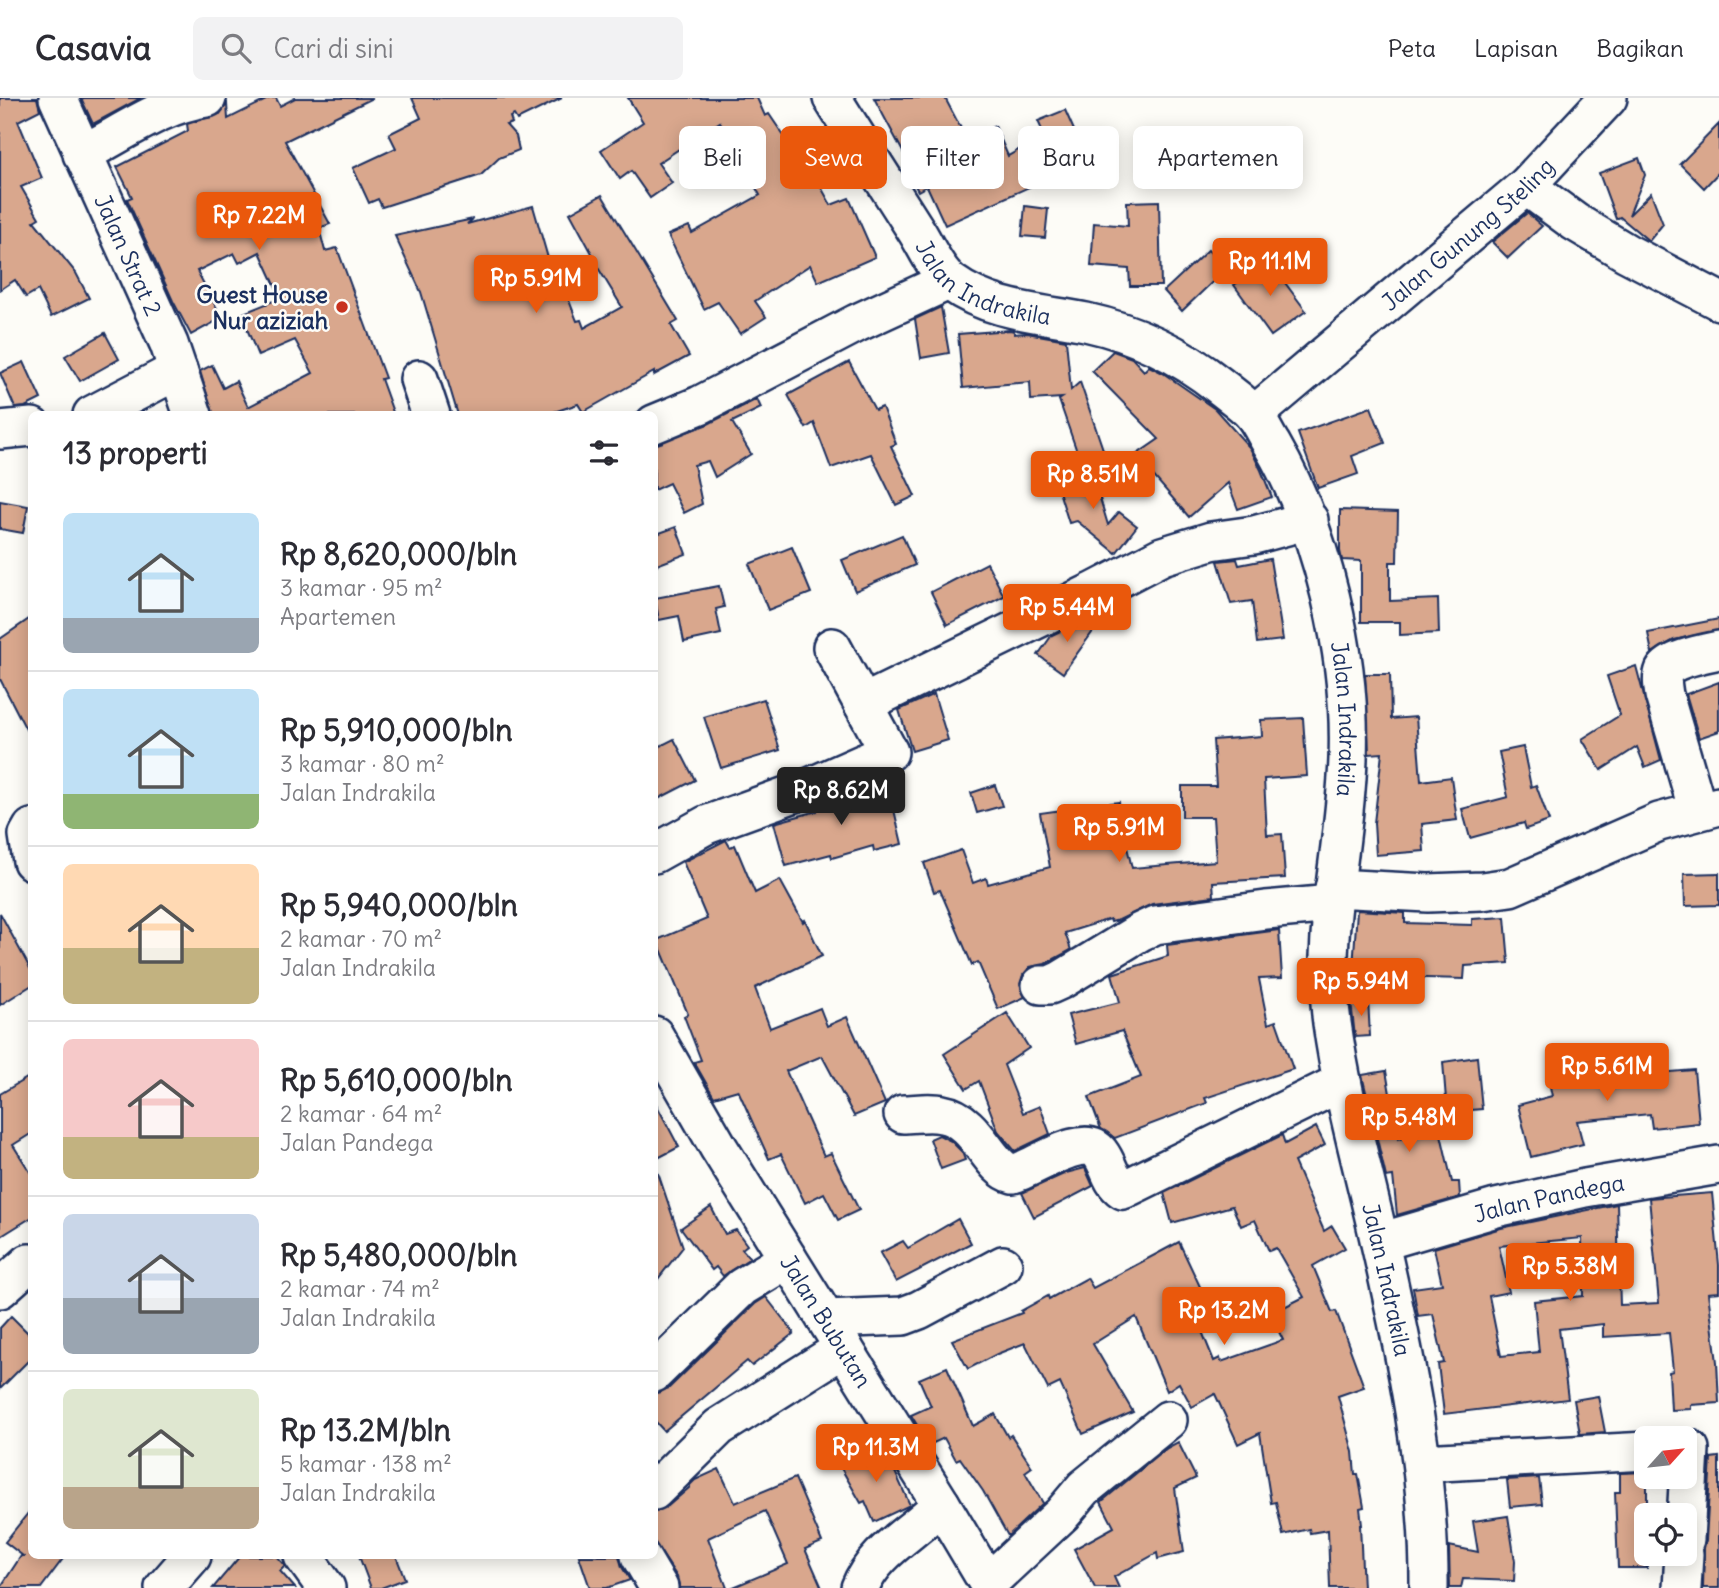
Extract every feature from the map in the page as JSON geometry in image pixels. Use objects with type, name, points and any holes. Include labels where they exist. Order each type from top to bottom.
[{"type":"street","name":"Jalan Strat 2","points":[[58,98],[163,332],[192,411]]},
{"type":"street","points":[[82,154],[145,118],[185,102],[207,98]]},
{"type":"street","name":"Jalan Indrakila","points":[[832,98],[948,281],[986,302],[1089,323],[1128,334],[1167,350],[1198,369],[1254,415],[1283,465],[1309,520],[1326,576],[1347,705],[1348,761],[1328,970],[1332,1021],[1342,1082],[1380,1242],[1422,1463],[1429,1588]]},
{"type":"street","name":"Jalan Gunung Steling","points":[[1254,415],[1526,186],[1608,98]]},
{"type":"street","points":[[1526,186],[1575,222],[1719,302]]},
{"type":"street","points":[[658,422],[699,405],[857,323],[948,281]]},
{"type":"street","points":[[100,411],[178,370]]},
{"type":"street","points":[[419,379],[430,411]]},
{"type":"street","points":[[0,429],[28,427]]},
{"type":"street","points":[[863,704],[1162,556],[1211,541],[1254,535],[1309,520]]},
{"type":"street","points":[[658,852],[706,825],[803,790],[889,752],[832,647]]},
{"type":"street","points":[[1041,985],[1050,985],[1061,980],[1155,925],[1266,910],[1333,896],[1482,891],[1510,887],[1659,822],[1708,808],[1664,695],[1663,678],[1667,667],[1678,661],[1719,650]]},
{"type":"street","name":"Jalan Bubutan","points":[[658,1051],[664,1076],[719,1148],[989,1585]]},
{"type":"street","points":[[903,1114],[943,1114],[954,1119],[970,1128],[1000,1167],[1013,1174],[1027,1170],[1064,1150],[1079,1145],[1092,1147],[1100,1152],[1115,1184],[1123,1190],[1342,1082]]},
{"type":"street","name":"Jalan Pandega","points":[[1380,1242],[1496,1208],[1585,1188],[1719,1165]]},
{"type":"street","points":[[658,1369],[742,1287],[788,1259]]},
{"type":"street","points":[[0,1289],[28,1264]]},
{"type":"street","points":[[658,1487],[719,1427],[835,1334],[919,1310],[1003,1265]]},
{"type":"street","points":[[989,1585],[1062,1514],[1084,1488],[1168,1420]]},
{"type":"street","points":[[1422,1463],[1634,1452]]},
{"type":"street","points":[[860,1588],[866,1574],[877,1560],[941,1504]]},
{"type":"street","points":[[164,1588],[188,1559]]},
{"type":"street","points":[[305,1559],[326,1588]]},
{"type":"street","points":[[642,1559],[659,1588]]},
{"type":"street","points":[[1682,1588],[1683,1566]]},
{"type":"building","points":[[0,98],[37,98],[40,110],[18,121],[42,178],[21,187],[39,218],[34,221],[76,273],[89,298],[51,317],[38,290],[26,297],[15,280],[0,290]]},
{"type":"building","points":[[81,98],[141,98],[93,124]]},
{"type":"building","points":[[270,98],[276,98],[280,106],[295,98],[373,98],[285,141],[330,224],[319,228],[325,251],[337,248],[385,378],[381,379],[393,411],[212,411],[200,371],[212,365],[223,388],[236,381],[248,407],[313,373],[295,340],[258,356],[241,314],[281,298],[260,252],[239,263],[234,253],[197,271],[222,318],[191,335],[127,199],[132,197],[117,167],[188,131],[187,124],[220,114],[227,104],[228,119]]},
{"type":"building","points":[[412,98],[562,98],[517,120],[514,115],[510,117],[512,123],[506,125],[516,136],[519,150],[499,158],[481,175],[382,207],[378,199],[369,203],[353,168],[396,148],[389,134],[421,118]]},
{"type":"building","points":[[628,98],[757,98],[765,116],[769,114],[780,130],[780,189],[822,189],[831,205],[849,198],[875,257],[818,282],[810,265],[755,301],[766,317],[740,334],[718,302],[704,309],[668,235],[689,226],[692,233],[760,195],[757,189],[766,189],[766,126],[723,126],[720,122],[714,126],[679,126],[679,149],[658,163],[672,183],[650,198],[631,171],[620,179],[601,150],[643,122]]},
{"type":"building","points":[[874,98],[945,98],[960,126],[901,126],[901,148]]},
{"type":"building","points":[[1065,110],[1072,126],[1040,126],[1038,121]]},
{"type":"building","points":[[1719,124],[1719,172],[1704,188],[1680,164]]},
{"type":"building","points":[[1004,147],[1008,156],[1018,150],[1018,189],[1025,189],[945,225],[928,189],[1004,189]]},
{"type":"building","points":[[1639,158],[1645,175],[1629,215],[1651,193],[1663,224],[1649,241],[1620,217],[1616,219],[1599,173]]},
{"type":"building","points":[[602,195],[678,321],[671,325],[689,356],[654,375],[654,372],[585,411],[578,404],[557,411],[457,411],[421,292],[395,236],[473,219],[467,224],[533,206],[554,279],[560,277],[577,321],[581,320],[584,328],[622,307],[592,258],[594,257],[570,213]]},
{"type":"building","points":[[1159,201],[1161,286],[1130,286],[1129,269],[1091,266],[1094,223],[1128,226],[1127,202]]},
{"type":"building","points":[[1025,206],[1048,209],[1045,238],[1022,236]]},
{"type":"building","points":[[1527,213],[1542,226],[1508,258],[1492,242]]},
{"type":"building","points":[[1208,250],[1226,269],[1182,311],[1164,291]]},
{"type":"building","points":[[1268,260],[1306,311],[1271,336],[1234,285]]},
{"type":"building","points":[[941,307],[949,353],[921,358],[915,319]]},
{"type":"building","points":[[1014,331],[1014,334],[1027,333],[1066,340],[1071,390],[1080,382],[1106,458],[1082,466],[1059,400],[1062,398],[1031,400],[1030,382],[963,388],[958,334]]},
{"type":"building","points":[[105,333],[119,359],[80,381],[65,356]]},
{"type":"building","points":[[1113,351],[1132,358],[1144,371],[1149,366],[1163,373],[1215,409],[1250,448],[1272,497],[1238,509],[1228,483],[1189,517],[1151,473],[1146,476],[1133,457],[1159,439],[1092,371]]},
{"type":"building","points":[[24,362],[41,399],[25,407],[15,408],[0,373]]},
{"type":"building","points":[[849,362],[875,410],[882,407],[896,444],[891,446],[915,496],[896,505],[871,454],[831,468],[814,423],[806,428],[788,395]]},
{"type":"building","points":[[757,399],[761,408],[732,422],[751,454],[715,477],[708,461],[694,465],[702,504],[684,513],[669,483],[658,488],[658,443],[708,424]]},
{"type":"building","points":[[1371,407],[1385,443],[1352,456],[1358,474],[1318,488],[1298,433]]},
{"type":"building","points":[[1092,472],[1108,525],[1119,512],[1137,526],[1116,553],[1077,521],[1069,523],[1056,482]]},
{"type":"building","points":[[0,501],[28,506],[23,533],[0,529]]},
{"type":"building","points":[[1340,510],[1398,512],[1397,562],[1390,562],[1390,601],[1438,599],[1439,633],[1400,635],[1400,622],[1361,622],[1361,561],[1342,560]]},
{"type":"building","points":[[676,527],[686,554],[658,564],[658,534]]},
{"type":"building","points":[[902,535],[915,565],[855,591],[842,560]]},
{"type":"building","points":[[792,547],[811,593],[768,610],[749,564]]},
{"type":"building","points":[[1237,559],[1239,565],[1270,559],[1283,640],[1257,643],[1252,601],[1231,604],[1218,561]]},
{"type":"building","points":[[987,563],[1004,596],[947,625],[931,592]]},
{"type":"building","points":[[719,586],[724,607],[716,609],[721,634],[684,642],[679,616],[659,620],[658,597]]},
{"type":"building","points":[[1090,617],[1099,623],[1063,673],[1038,655],[1052,635]]},
{"type":"building","points":[[1719,619],[1719,630],[1674,640],[1652,653],[1648,633]]},
{"type":"building","points":[[28,620],[28,733],[0,679],[0,639]]},
{"type":"building","points":[[1636,666],[1661,760],[1645,767],[1637,747],[1601,770],[1582,739],[1620,715],[1607,676]]},
{"type":"building","points":[[1365,674],[1390,674],[1391,719],[1416,717],[1421,781],[1451,777],[1457,820],[1422,824],[1424,851],[1376,855],[1374,823],[1382,753],[1369,754]]},
{"type":"building","points":[[1719,682],[1719,731],[1699,738],[1686,694]]},
{"type":"building","points":[[934,694],[948,740],[912,751],[899,710]]},
{"type":"building","points":[[764,699],[780,750],[721,768],[704,717]]},
{"type":"building","points":[[1303,718],[1307,776],[1264,779],[1267,835],[1282,834],[1285,878],[1213,882],[1214,896],[1152,904],[1119,920],[1111,922],[1110,919],[1065,933],[1071,950],[1045,964],[1030,967],[1020,984],[1025,997],[998,1009],[978,962],[972,965],[940,890],[934,892],[924,863],[961,850],[973,883],[986,878],[988,884],[1050,867],[1040,813],[1119,802],[1132,868],[1216,861],[1213,817],[1182,817],[1182,786],[1216,786],[1213,740],[1262,736],[1261,720]]},
{"type":"building","points":[[674,739],[695,780],[658,799],[658,747]]},
{"type":"building","points":[[1523,747],[1531,787],[1536,785],[1549,821],[1526,829],[1524,823],[1470,838],[1462,809],[1508,797],[1499,752]]},
{"type":"building","points":[[888,784],[902,844],[874,851],[873,846],[832,858],[831,854],[786,866],[774,823],[817,811],[816,807],[841,796]]},
{"type":"building","points":[[995,785],[1002,806],[977,813],[971,793]]},
{"type":"building","points":[[726,840],[730,847],[735,845],[755,893],[780,880],[803,922],[805,920],[822,956],[755,988],[770,1028],[820,1008],[827,1026],[847,1017],[885,1103],[854,1116],[822,1056],[786,1071],[824,1156],[831,1153],[859,1210],[838,1220],[824,1193],[805,1203],[781,1154],[769,1159],[738,1090],[714,1097],[694,1062],[701,1060],[684,1016],[688,1014],[658,942],[658,940],[707,919],[683,862]]},
{"type":"building","points":[[1719,873],[1719,905],[1685,906],[1684,874]]},
{"type":"building","points":[[1357,910],[1405,913],[1405,923],[1472,925],[1472,919],[1505,917],[1509,963],[1465,966],[1464,979],[1388,977],[1389,988],[1352,992],[1350,968],[1353,968]]},
{"type":"building","points":[[0,913],[28,965],[28,988],[0,1005]]},
{"type":"building","points":[[1279,930],[1282,978],[1259,979],[1268,1024],[1276,1021],[1293,1069],[1205,1098],[1207,1103],[1115,1138],[1101,1129],[1089,1097],[1141,1077],[1122,1031],[1076,1044],[1068,1015],[1120,1002],[1112,974],[1168,956],[1167,945]]},
{"type":"building","points":[[1368,999],[1370,1036],[1355,1037],[1351,1001]]},
{"type":"building","points":[[1007,1013],[1029,1048],[1004,1065],[1023,1113],[1040,1106],[1050,1134],[1015,1151],[998,1131],[979,1081],[966,1089],[944,1054]]},
{"type":"building","points":[[1477,1057],[1482,1109],[1447,1112],[1443,1062]]},
{"type":"building","points":[[1620,1059],[1622,1076],[1694,1070],[1699,1123],[1652,1128],[1650,1114],[1577,1121],[1583,1144],[1531,1157],[1518,1105],[1552,1096],[1549,1082],[1584,1072],[1583,1062]]},
{"type":"building","points":[[1386,1071],[1398,1139],[1440,1130],[1452,1182],[1459,1182],[1460,1197],[1397,1215],[1393,1176],[1386,1177],[1362,1075]]},
{"type":"building","points":[[28,1077],[28,1136],[13,1145],[28,1169],[28,1220],[0,1237],[0,1094]]},
{"type":"building","points":[[658,1108],[679,1147],[658,1158]]},
{"type":"building","points":[[1316,1127],[1325,1145],[1294,1162],[1324,1231],[1332,1226],[1345,1248],[1313,1266],[1332,1312],[1336,1311],[1364,1387],[1338,1396],[1364,1507],[1360,1508],[1363,1588],[1330,1588],[1328,1530],[1310,1533],[1309,1529],[1283,1535],[1276,1502],[1271,1503],[1260,1433],[1238,1444],[1215,1394],[1192,1407],[1179,1383],[1167,1391],[1136,1317],[1093,1344],[1133,1412],[1083,1434],[1060,1383],[1048,1389],[1025,1343],[968,1369],[952,1340],[1022,1313],[1021,1311],[1048,1296],[1049,1299],[1087,1278],[1093,1288],[1179,1242],[1204,1295],[1190,1302],[1214,1361],[1220,1358],[1221,1362],[1283,1340],[1270,1314],[1304,1297],[1276,1248],[1269,1251],[1255,1220],[1241,1226],[1232,1206],[1172,1223],[1164,1193],[1282,1135],[1285,1144]]},
{"type":"building","points":[[939,1135],[951,1141],[962,1152],[965,1160],[941,1169],[930,1139]]},
{"type":"building","points":[[1085,1168],[1093,1186],[1034,1217],[1022,1193],[1066,1173]]},
{"type":"building","points":[[658,1173],[683,1247],[658,1279]]},
{"type":"building","points":[[1712,1193],[1719,1292],[1708,1293],[1719,1403],[1671,1410],[1669,1372],[1673,1371],[1669,1333],[1603,1337],[1603,1324],[1559,1329],[1568,1399],[1444,1414],[1438,1364],[1444,1363],[1433,1314],[1418,1316],[1413,1288],[1442,1284],[1434,1248],[1501,1228],[1617,1204],[1620,1305],[1659,1303],[1649,1198]],"holes":[[[1582,1238],[1583,1296],[1534,1301],[1539,1352],[1501,1356],[1489,1296],[1509,1292],[1499,1246]]]},
{"type":"building","points":[[711,1207],[725,1234],[736,1230],[747,1245],[742,1249],[750,1258],[723,1276],[716,1267],[712,1270],[681,1228]]},
{"type":"building","points":[[958,1219],[971,1243],[896,1282],[880,1253],[903,1241],[908,1248]]},
{"type":"building","points":[[766,1297],[794,1333],[752,1366],[747,1361],[664,1431],[658,1424],[658,1392],[669,1388],[755,1304]]},
{"type":"building","points":[[11,1316],[28,1333],[28,1361],[0,1389],[0,1328]]},
{"type":"building","points":[[947,1367],[973,1426],[995,1414],[1008,1437],[1011,1435],[1032,1467],[1025,1472],[1043,1503],[1008,1536],[983,1491],[960,1458],[956,1460],[944,1438],[929,1445],[911,1415],[931,1406],[919,1379]]},
{"type":"building","points":[[1598,1396],[1605,1432],[1580,1434],[1574,1400]]},
{"type":"building","points":[[1178,1442],[1196,1478],[1175,1488],[1184,1552],[1158,1559],[1157,1553],[1114,1577],[1119,1588],[1095,1588],[1074,1549],[1114,1527],[1101,1502]]},
{"type":"building","points":[[879,1445],[891,1463],[910,1505],[874,1522],[865,1501],[861,1503],[841,1468]]},
{"type":"building","points":[[1719,1457],[1719,1588],[1703,1588],[1711,1458]]},
{"type":"building","points":[[719,1469],[735,1503],[795,1478],[822,1542],[805,1549],[822,1588],[731,1588],[788,1564],[765,1511],[708,1538],[727,1588],[680,1588],[677,1577],[658,1548],[658,1510],[668,1506],[695,1480]]},
{"type":"building","points":[[1634,1472],[1634,1489],[1647,1489],[1647,1503],[1634,1503],[1634,1566],[1647,1568],[1618,1568],[1615,1492],[1620,1492],[1620,1473]]},
{"type":"building","points":[[1539,1478],[1542,1504],[1510,1507],[1507,1480]]},
{"type":"building","points":[[28,1513],[28,1559],[63,1559],[41,1588],[0,1588],[23,1556],[5,1542]]},
{"type":"building","points":[[1508,1516],[1515,1561],[1514,1581],[1463,1579],[1461,1588],[1450,1588],[1449,1546],[1478,1552],[1473,1521]]},
{"type":"building","points":[[237,1559],[279,1559],[285,1566],[280,1571],[295,1588],[213,1588]]},
{"type":"building","points":[[360,1559],[397,1559],[405,1579],[381,1588],[371,1588]]},
{"type":"building","points":[[580,1559],[620,1559],[630,1580],[607,1588],[590,1588]]},
{"type":"place","name":"Guest House Nur aziziah","points":[[342,307]]}]
